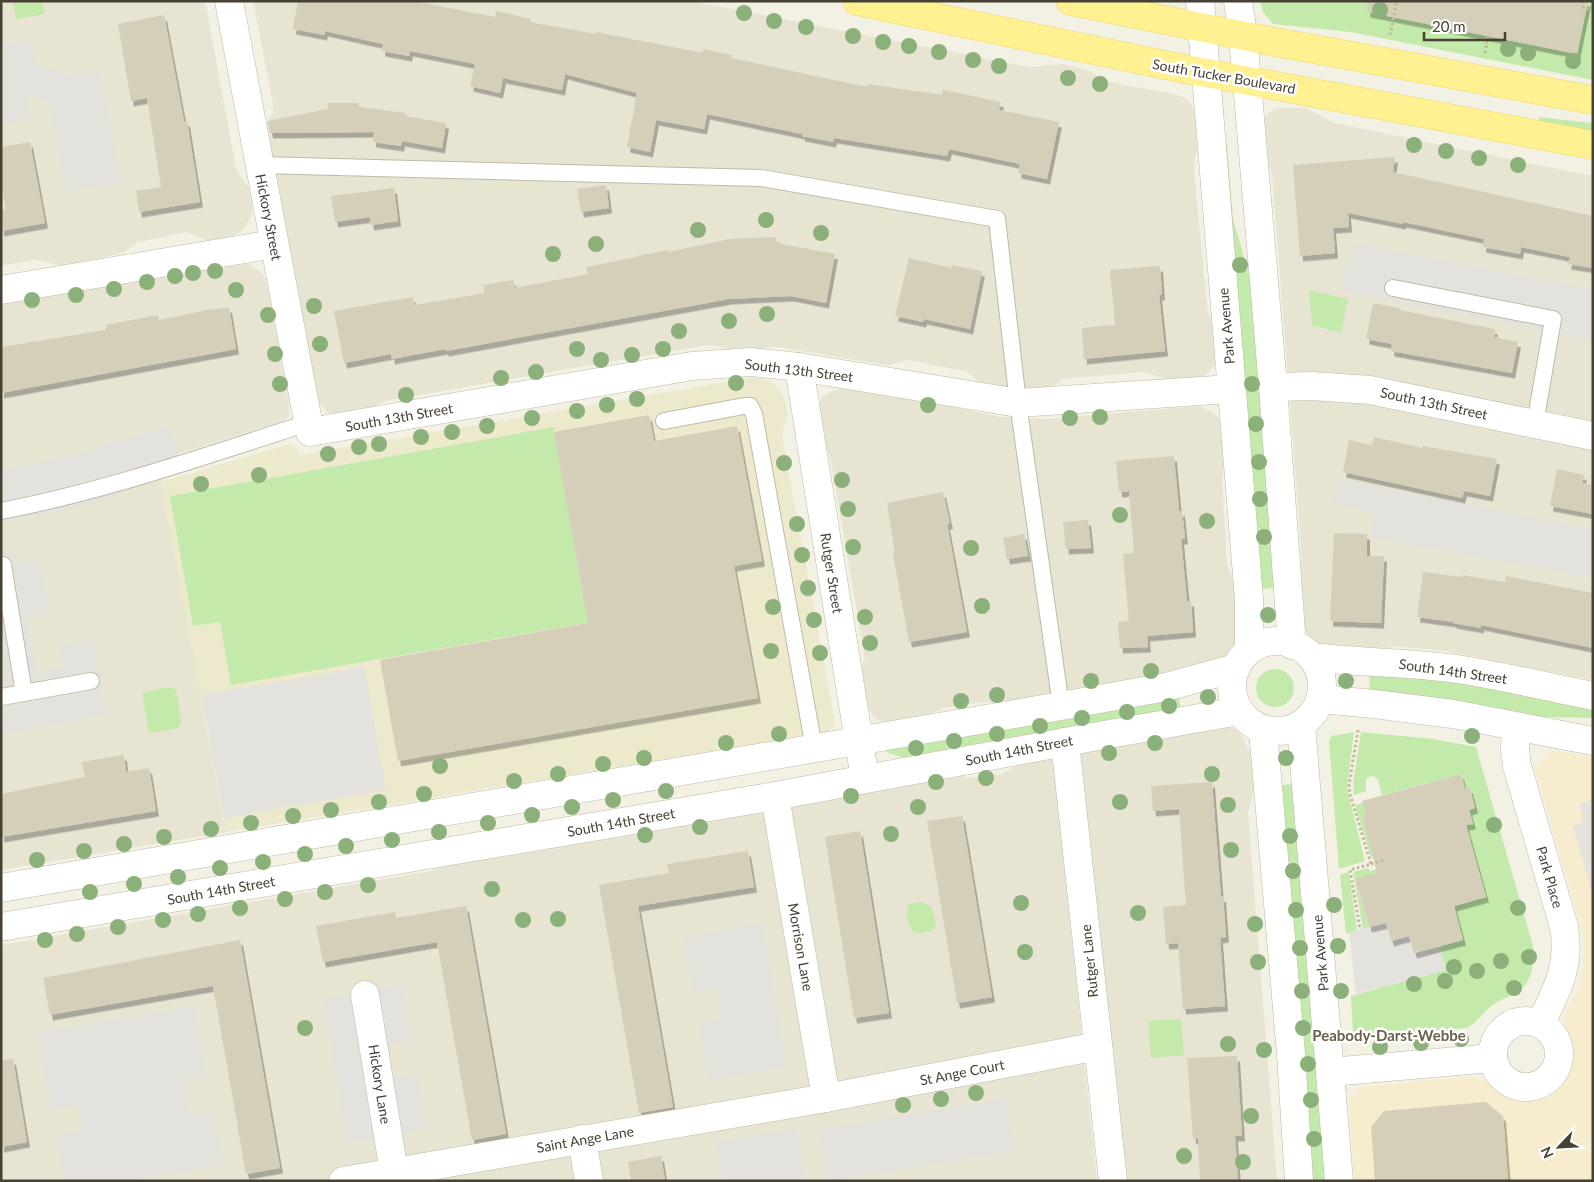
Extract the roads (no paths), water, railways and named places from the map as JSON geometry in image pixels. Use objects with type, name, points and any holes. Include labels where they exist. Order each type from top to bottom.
[{"type":"main road","name":"South Tucker Boulevard","points":[[857,1],[1206,73],[1593,145]]},
{"type":"main road","points":[[1070,1],[1201,14],[1243,35],[1593,100]]},
{"type":"street","name":"Hickory Street","points":[[229,1],[309,427]]},
{"type":"street","points":[[1238,1],[1243,35],[1273,387],[1302,651]]},
{"type":"street","name":"Park Avenue","points":[[1201,14],[1249,600],[1242,659]]},
{"type":"street","points":[[1,290],[274,244]]},
{"type":"street","name":"South 13th Street","points":[[309,427],[692,366],[751,362],[799,367],[1018,403],[1231,389]]},
{"type":"street","name":"Rutger Street","points":[[799,367],[865,779]]},
{"type":"street","name":"South 13th Street","points":[[1273,387],[1312,386],[1370,390],[1593,436]]},
{"type":"street","points":[[1,888],[1166,687],[1242,659],[1272,641],[1284,641],[1302,651],[1318,668],[1322,684],[1321,699],[1314,713],[1301,725],[1281,732],[1263,730],[1252,724],[1239,711],[1233,697],[1232,686],[1242,659]]},
{"type":"street","name":"South 14th Street","points":[[1302,651],[1341,661],[1402,663],[1457,669],[1593,696]]},
{"type":"street","points":[[1321,699],[1452,714],[1593,741]]},
{"type":"street","name":"South 14th Street","points":[[1,926],[775,796],[1239,711]]},
{"type":"street","name":"Park Avenue","points":[[1301,725],[1339,1181]]},
{"type":"street","name":"Park Place","points":[[1516,727],[1515,750],[1517,766],[1564,927],[1566,942],[1564,968],[1560,986],[1540,1024]]},
{"type":"street","points":[[1263,730],[1291,1054],[1299,1181]]},
{"type":"street","name":"Rutger Lane","points":[[1065,742],[1113,1181]]},
{"type":"street","name":"Morrison Lane","points":[[775,796],[826,1098]]},
{"type":"street","name":"Hickory Lane","points":[[365,995],[394,1172]]},
{"type":"street","points":[[1521,1021],[1531,1021],[1549,1030],[1559,1048],[1559,1058],[1551,1076],[1543,1083],[1534,1086],[1515,1086],[1506,1081],[1499,1074],[1493,1058],[1494,1046],[1498,1037],[1512,1024],[1521,1021]]},
{"type":"street","name":"St Ange Court","points":[[826,1098],[1098,1046]]},
{"type":"street","points":[[1330,1072],[1493,1058]]},
{"type":"street","name":"Saint Ange Lane","points":[[343,1181],[826,1098]]},
{"type":"street","points":[[582,1139],[589,1181]]},
{"type":"lane","points":[[259,165],[761,178],[997,219],[1018,403],[1062,706]]},
{"type":"lane","points":[[1393,288],[1553,319],[1535,424]]},
{"type":"lane","points":[[664,421],[744,406],[750,406],[754,414],[814,748]]},
{"type":"lane","points":[[1,511],[50,502],[111,486],[309,427]]},
{"type":"lane","points":[[3,565],[24,693]]},
{"type":"lane","points":[[1,697],[91,681]]},
{"type":"district","name":"Peabody-Darst-Webbe","points":[[1389,1035]]}]
